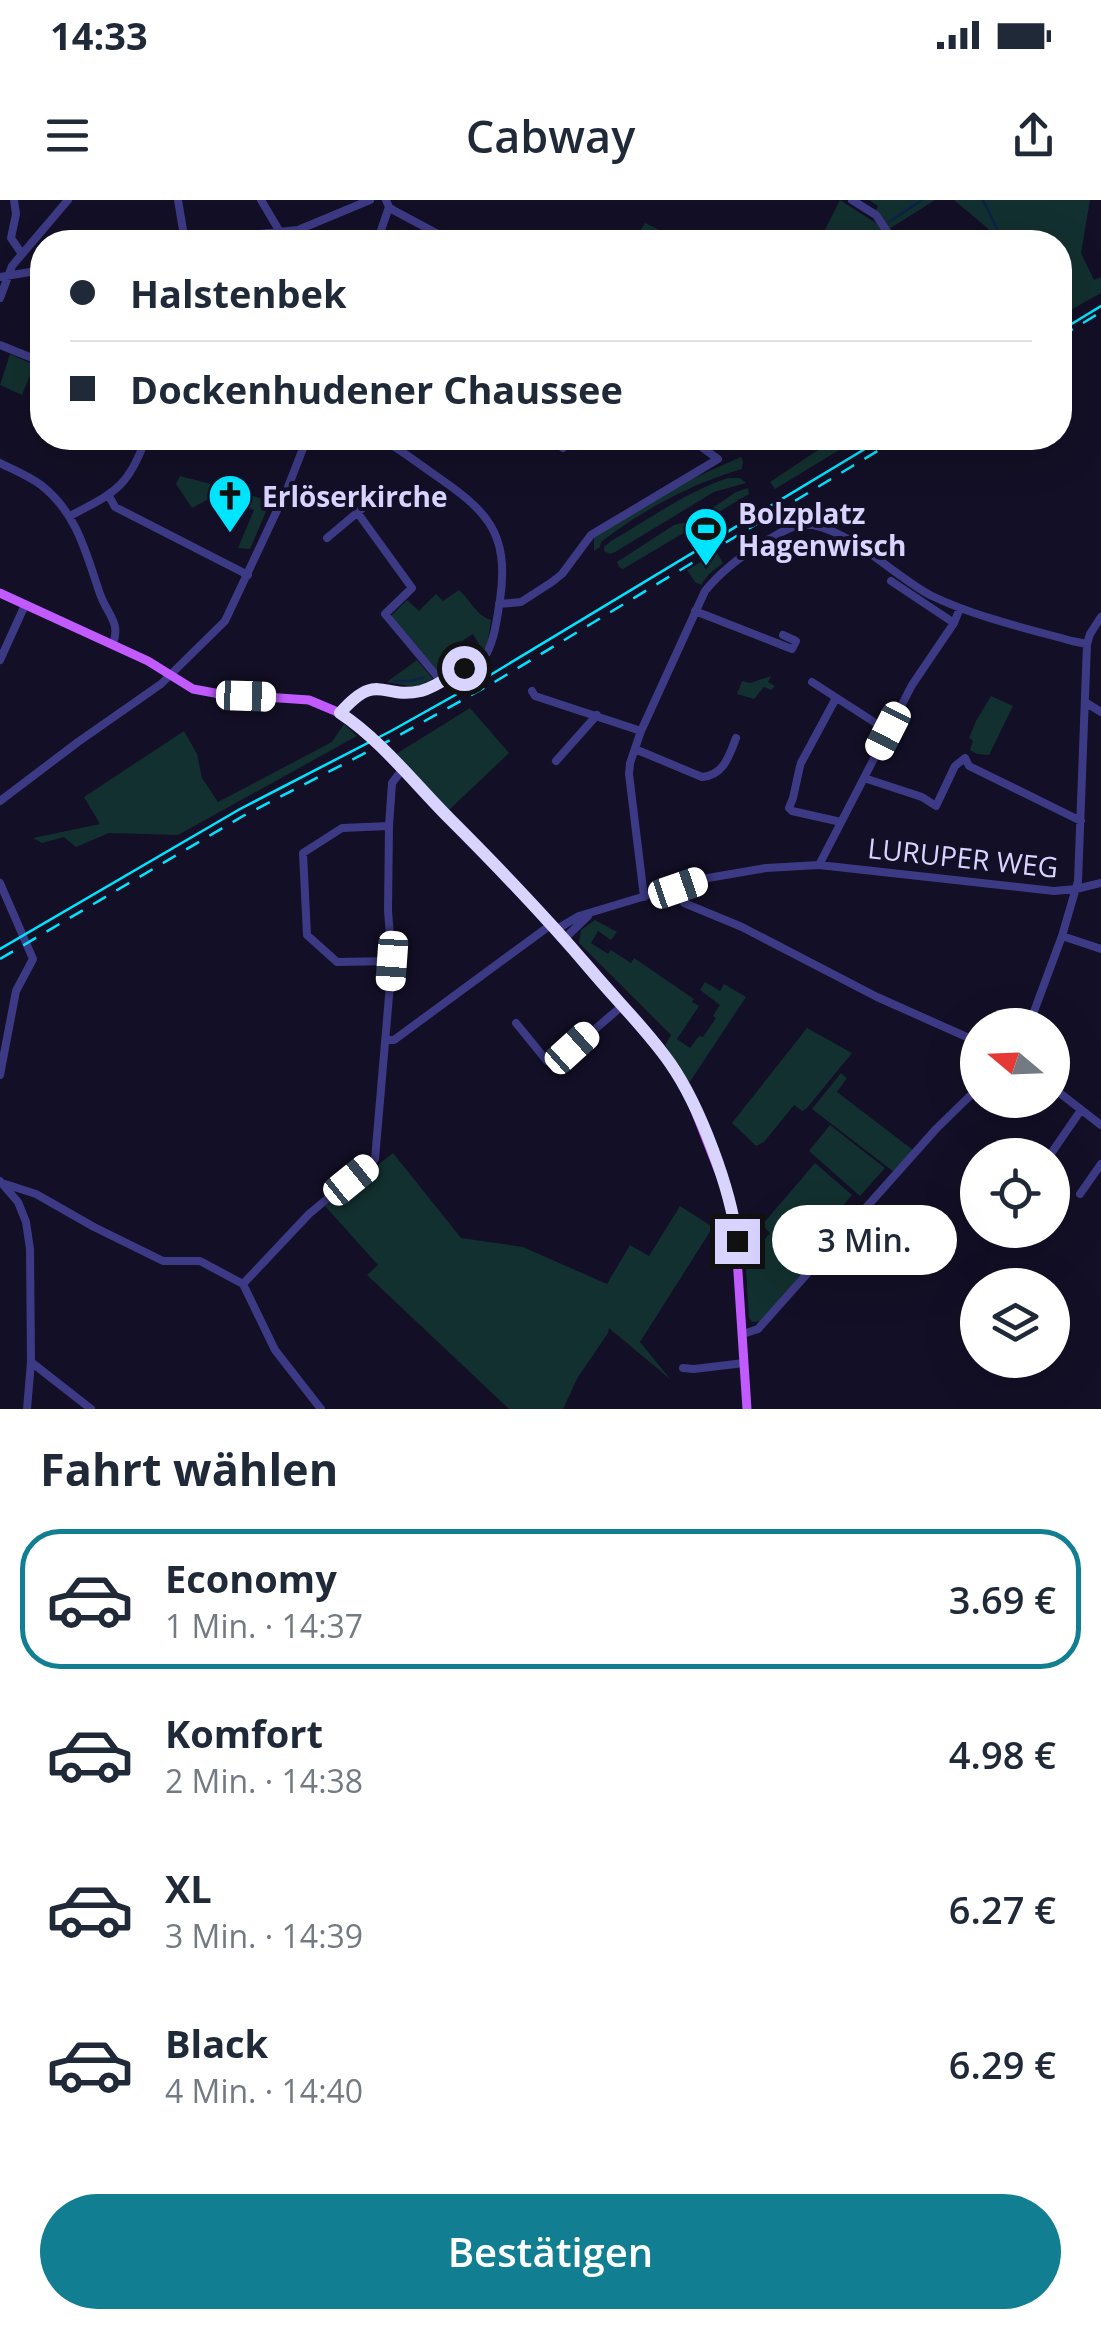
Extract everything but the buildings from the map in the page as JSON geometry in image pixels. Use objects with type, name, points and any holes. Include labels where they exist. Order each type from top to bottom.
[{"type":"main road","points":[[0,593],[113,644],[202,692],[297,698],[340,713],[364,732],[565,938],[660,1050],[695,1108],[730,1200],[735,1227],[747,1409]]},
{"type":"street","points":[[14,200],[16,214],[11,238],[22,254]]},
{"type":"street","points":[[42,230],[68,200]]},
{"type":"street","points":[[178,200],[184,230]]},
{"type":"street","points":[[262,200],[279,230]]},
{"type":"street","points":[[291,230],[308,227],[370,200]]},
{"type":"street","points":[[852,200],[876,215],[886,230]]},
{"type":"street","points":[[381,230],[388,204],[432,230]]},
{"type":"street","points":[[0,298],[3,276],[30,245]]},
{"type":"street","points":[[3,276],[30,272]]},
{"type":"street","points":[[0,345],[30,357]]},
{"type":"street","points":[[70,516],[109,496],[130,474],[141,450]]},
{"type":"street","points":[[0,801],[153,690],[225,621],[302,450]]},
{"type":"street","points":[[340,713],[364,691],[427,689],[487,654],[499,604],[503,561],[483,513],[456,489],[398,450]]},
{"type":"street","points":[[499,604],[521,602],[552,582],[590,535],[718,459],[706,450]]},
{"type":"street","points":[[0,463],[42,486],[70,516],[86,549],[102,600],[116,624],[113,644]]},
{"type":"street","points":[[327,538],[383,491]]},
{"type":"street","points":[[109,496],[115,507],[248,574]]},
{"type":"street","points":[[357,512],[412,588],[385,614],[441,681]]},
{"type":"street","points":[[644,897],[629,774],[641,731],[705,590],[733,562],[784,530],[821,526],[928,594],[960,608],[1087,644]]},
{"type":"street","points":[[891,581],[954,622]]},
{"type":"street","points":[[0,660],[25,606]]},
{"type":"street","points":[[820,865],[912,685],[960,608]]},
{"type":"street","points":[[695,611],[792,649],[796,641],[783,636]]},
{"type":"street","points":[[1035,1008],[1076,889],[1087,644],[1101,616]]},
{"type":"street","points":[[812,682],[888,731]]},
{"type":"street","points":[[532,691],[535,696],[641,731]]},
{"type":"street","points":[[836,698],[801,764],[789,808],[841,822]]},
{"type":"street","points":[[1085,702],[1101,712]]},
{"type":"street","points":[[556,761],[596,715]]},
{"type":"street","points":[[635,750],[708,777],[726,764],[736,738]]},
{"type":"street","points":[[864,778],[922,797],[936,806],[955,766],[965,758],[969,766],[1082,821]]},
{"type":"street","points":[[243,1284],[309,1214],[375,1159],[392,961],[389,826],[392,783],[402,770]]},
{"type":"street","points":[[389,826],[342,828],[304,850],[303,858],[307,935],[337,962],[392,961]]},
{"type":"street","name":"LURUPER WEG","points":[[386,1040],[394,1040],[554,927],[702,879],[748,870],[820,865],[1054,891],[1101,882]]},
{"type":"street","points":[[0,882],[33,959],[16,991],[0,1076]]},
{"type":"street","points":[[678,888],[684,902],[696,909],[742,927],[876,997],[960,1034]]},
{"type":"street","points":[[565,938],[591,913]]},
{"type":"street","points":[[1062,936],[1101,949]]},
{"type":"street","points":[[516,1023],[548,1062],[572,1048],[622,1006]]},
{"type":"street","points":[[1070,1101],[1101,1125]]},
{"type":"street","points":[[743,1334],[758,1328],[960,1105]]},
{"type":"street","points":[[1062,1138],[1081,1110]]},
{"type":"street","points":[[1080,1194],[1101,1164]]},
{"type":"street","points":[[3,1182],[36,1194],[94,1228],[163,1261],[200,1261],[243,1284],[275,1350],[321,1409]]},
{"type":"street","points":[[3,1182],[18,1202],[26,1222],[30,1250],[31,1362],[27,1409]]},
{"type":"street","points":[[31,1362],[91,1409]]},
{"type":"street","points":[[682,1368],[744,1363]]},
{"type":"green space","points":[[840,200],[882,230],[825,230]]},
{"type":"green space","points":[[869,200],[935,200],[889,229],[875,212],[878,206]]},
{"type":"green space","points":[[954,200],[1090,200],[1081,253],[1094,280],[1101,277],[1101,293],[1072,309],[1072,230],[990,230]]},
{"type":"green space","points":[[645,223],[660,230],[641,230]]},
{"type":"green space","points":[[10,354],[30,363],[22,395],[0,385]]},
{"type":"green space","points":[[818,450],[839,450],[775,489],[770,482]]},
{"type":"green space","points":[[741,457],[742,469],[704,482],[651,508],[594,551],[594,535],[689,480]]},
{"type":"green space","points":[[180,476],[220,484],[270,502],[250,549],[238,548],[254,510],[216,491],[192,508],[176,484]]},
{"type":"green space","points":[[728,478],[740,478],[746,483],[714,492],[615,552],[604,551],[611,541],[668,506]]},
{"type":"green space","points":[[748,488],[749,494],[623,569],[619,567],[617,562],[674,525],[695,520]]},
{"type":"green space","name":"Bolzplatz Hagenwisch","points":[[717,553],[723,563],[701,585],[695,582],[687,570]]},
{"type":"green space","points":[[459,590],[491,620],[487,646],[483,651],[473,634],[459,643],[468,660],[442,676],[391,616],[407,600],[419,611],[436,594],[443,601]]},
{"type":"green space","points":[[417,660],[433,679],[415,687],[387,682]]},
{"type":"green space","points":[[771,676],[768,682],[775,686],[771,690],[764,687],[754,699],[737,694],[742,681],[750,683]]},
{"type":"green space","points":[[991,696],[1013,706],[989,755],[977,754],[970,750],[973,741],[969,738]]},
{"type":"green space","points":[[470,708],[509,753],[449,810],[396,754]]},
{"type":"green space","points":[[344,724],[357,736],[178,835],[109,833],[76,847],[64,837],[42,843],[33,838],[100,824],[84,797],[184,731],[197,754],[202,778],[218,802],[332,742]]},
{"type":"green space","points":[[595,920],[617,932],[611,940],[598,931],[591,943],[631,963],[634,958],[694,999],[692,1002],[699,1006],[677,1039],[690,1048],[699,1036],[703,1037],[720,1005],[700,990],[705,982],[720,991],[724,984],[746,997],[689,1083],[665,1045],[671,1035],[579,943],[581,930]]},
{"type":"green space","points":[[807,1028],[852,1053],[807,1108],[802,1111],[794,1105],[764,1142],[756,1146],[732,1123]]},
{"type":"green space","points":[[841,1073],[847,1078],[837,1092],[913,1150],[894,1172],[812,1109]]},
{"type":"green space","points":[[830,1125],[885,1168],[860,1196],[809,1151]]},
{"type":"green space","points":[[393,1153],[461,1238],[523,1247],[607,1284],[630,1245],[649,1256],[680,1206],[713,1227],[640,1342],[671,1380],[609,1328],[563,1409],[509,1409],[367,1275],[378,1265],[325,1206]]},
{"type":"green space","points":[[815,1163],[852,1195],[799,1257],[802,1275],[762,1321],[752,1322],[745,1253],[770,1233],[762,1225]]},
{"type":"waterway","points":[[889,222],[922,200]]},
{"type":"waterway","points":[[983,200],[998,230]]},
{"type":"waterway","points":[[394,681],[423,678]]},
{"type":"tram line","points":[[1072,324],[1101,306]]},
{"type":"tram line","points":[[0,949],[240,809],[482,680],[863,450]]},
{"type":"railway","points":[[1072,330],[1101,312]]},
{"type":"railway","points":[[0,959],[243,816],[493,683],[879,450]]},
{"type":"place","name":"Erlöserkirche","points":[[230,534]]},
{"type":"place","name":"Bolzplatz Hagenwisch","points":[[706,567]]},
{"type":"route","points":[[464,668],[420,691],[364,691],[340,713],[370,737],[504,872],[660,1050],[695,1108],[730,1200],[737,1241]]}]
